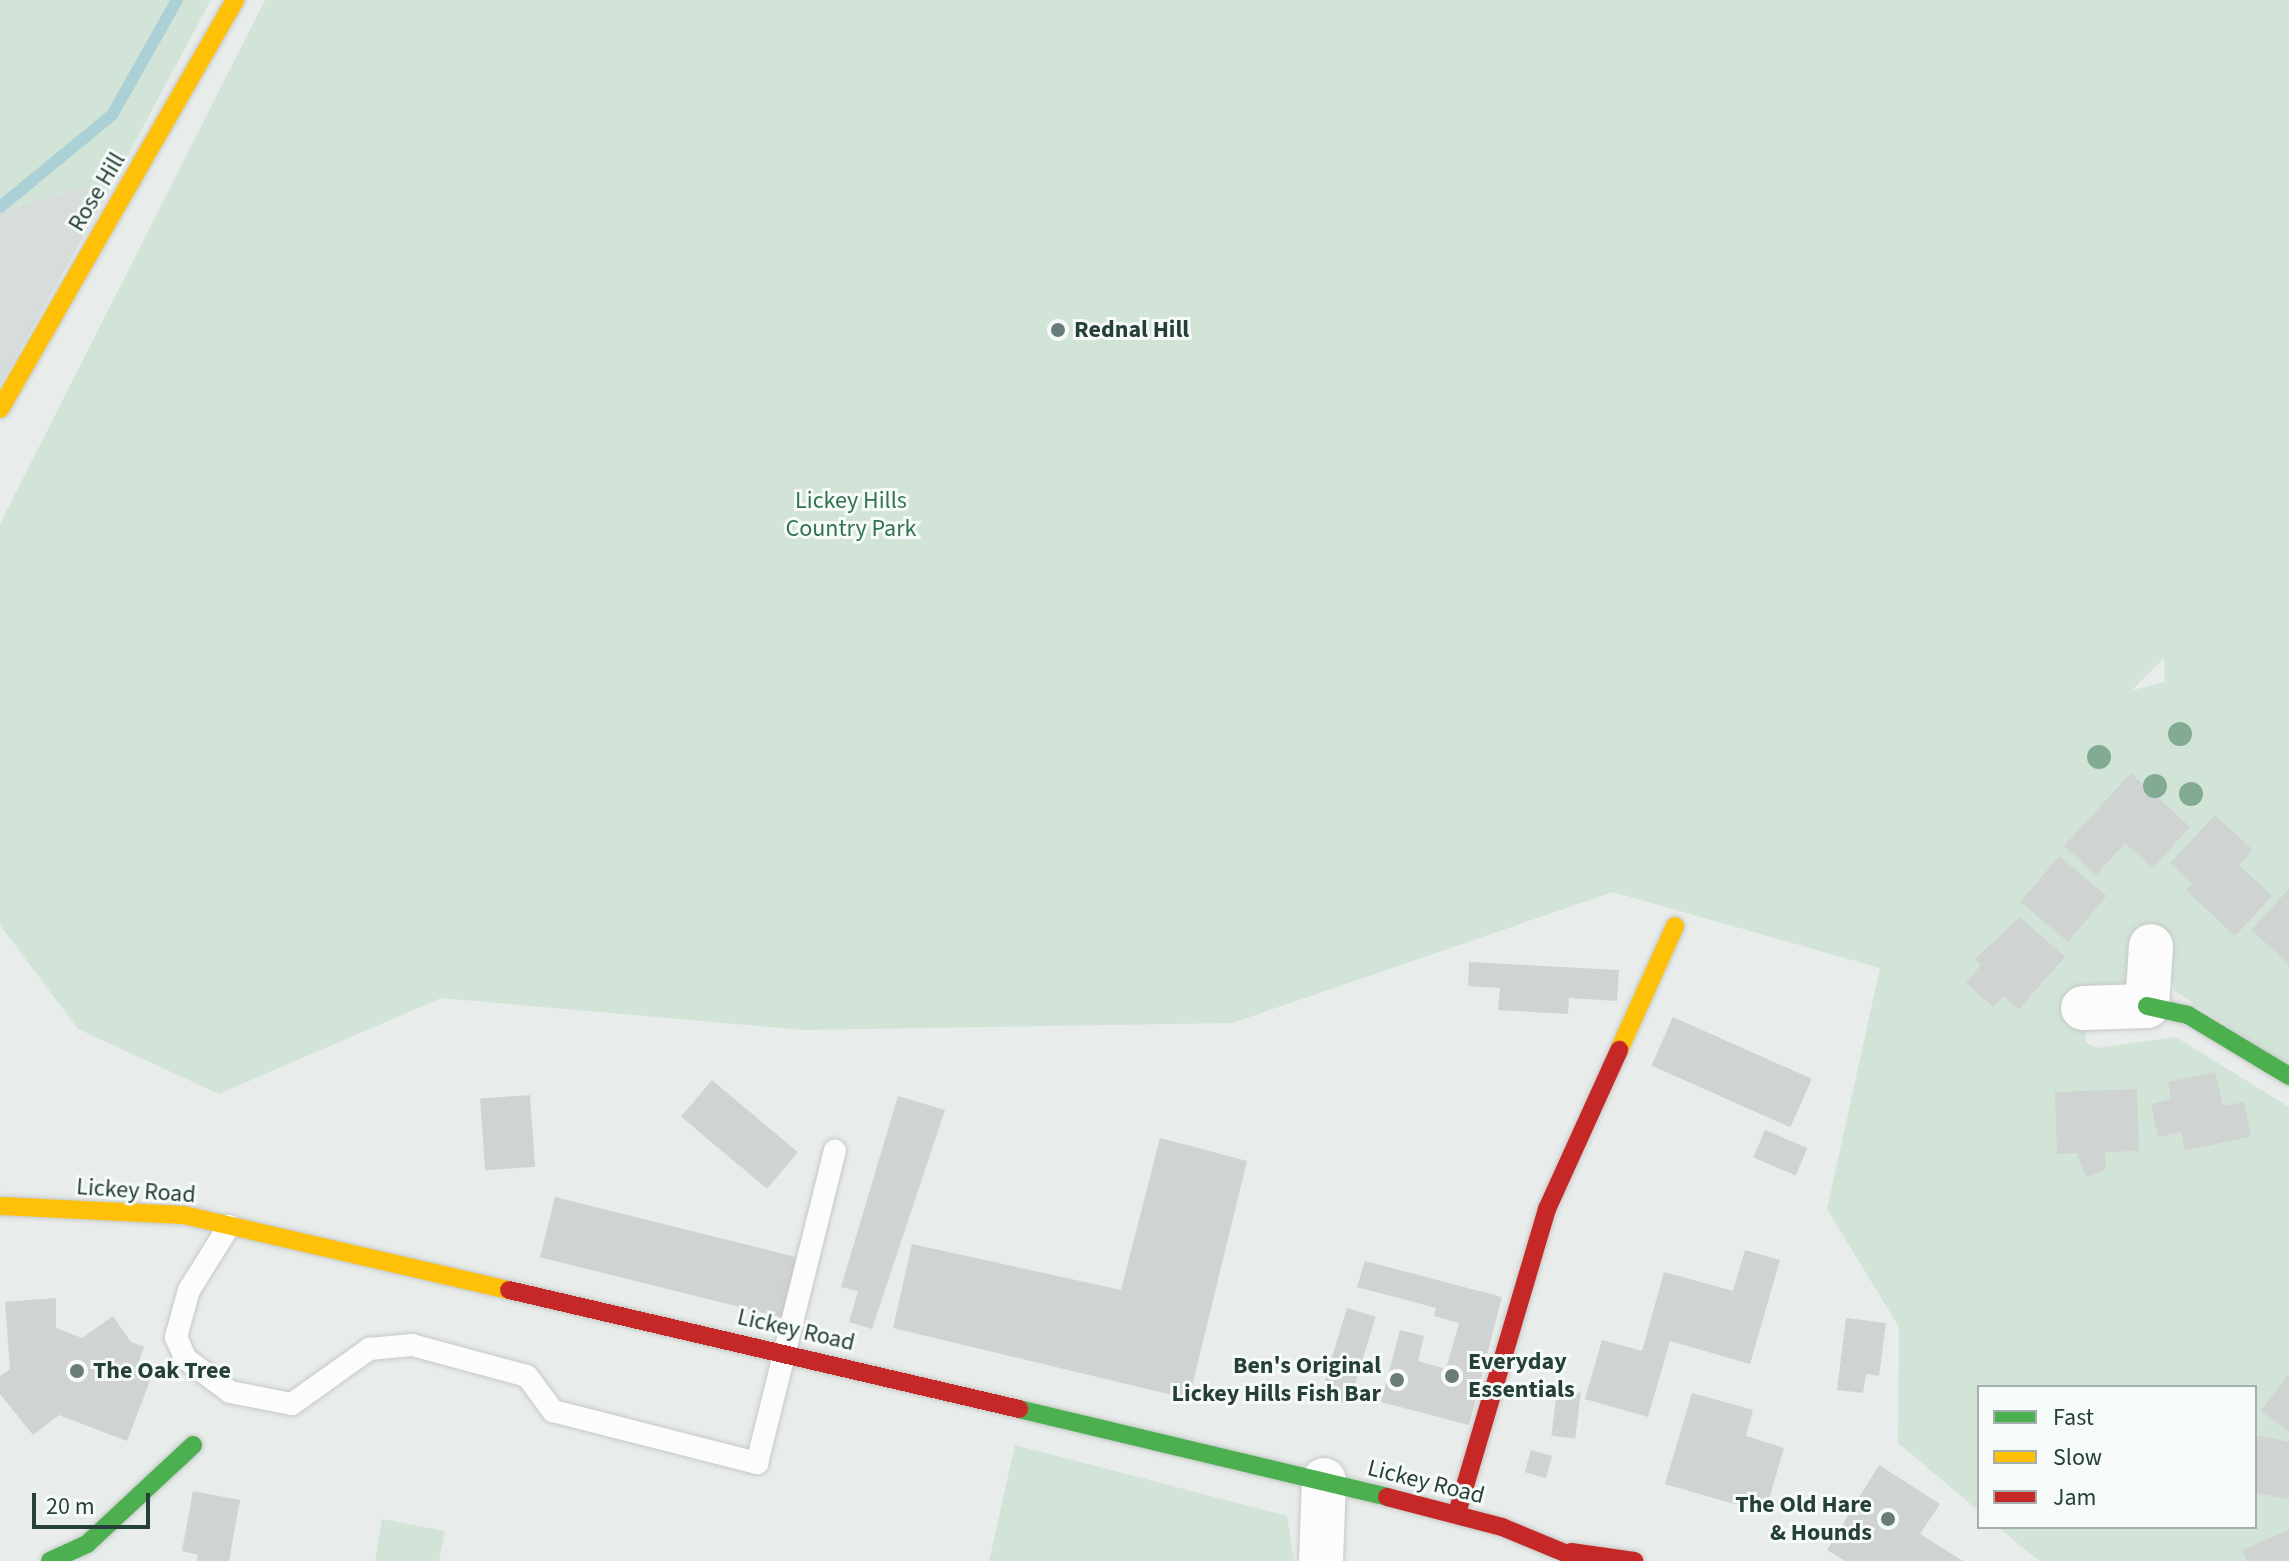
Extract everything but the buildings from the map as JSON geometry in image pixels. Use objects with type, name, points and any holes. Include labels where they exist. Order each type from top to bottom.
[{"type":"main road","name":"Rose Hill","points":[[0,409],[235,0]]},
{"type":"main road","points":[[1457,1513],[1547,1209],[1675,926]]},
{"type":"main road","points":[[2147,1006],[2188,1015],[2289,1076]]},
{"type":"main road","name":"Lickey Road","points":[[0,1206],[184,1215],[780,1351],[1324,1480],[1457,1513],[1578,1556],[1634,1561]]},
{"type":"main road","points":[[50,1561],[87,1544],[193,1445]]},
{"type":"street","points":[[2083,1008],[2147,1006],[2151,946]]},
{"type":"street","points":[[1321,1561],[1324,1480]]},
{"type":"lane","points":[[229,1226],[189,1290],[176,1337],[186,1359],[230,1392],[292,1404],[369,1349],[412,1345],[527,1376],[553,1411],[757,1463],[780,1351],[835,1151]]},
{"type":"shaded area","points":[[82,187],[105,198],[0,385],[0,212]]},
{"type":"green space","points":[[0,0],[211,0],[105,198],[82,187],[0,212]]},
{"type":"green space","name":"Lickey Hills Country Park","points":[[265,0],[2289,0],[2289,1067],[2175,991],[2167,963],[2086,1021],[2085,1042],[2097,1048],[2176,1037],[2289,1107],[2289,1561],[2039,1561],[2000,1529],[2257,1529],[2257,1385],[1977,1385],[1977,1509],[1898,1443],[1899,1327],[1827,1209],[1880,968],[1613,892],[1232,1023],[804,1030],[441,998],[219,1094],[78,1029],[0,925],[0,524]],"holes":[[[2164,658],[2165,682],[2133,689]]]},
{"type":"green space","points":[[1015,1445],[1287,1516],[1294,1561],[989,1561]]},
{"type":"green space","points":[[382,1519],[445,1531],[439,1561],[375,1561]]},
{"type":"waterway","points":[[0,207],[112,115],[177,0]]},
{"type":"traffic: fast","points":[[2147,1006],[2188,1015],[2289,1076]]},
{"type":"traffic: fast","points":[[1019,1409],[1387,1497]]},
{"type":"traffic: fast","points":[[50,1561],[87,1544],[193,1445]]},
{"type":"traffic: slow","points":[[0,409],[235,0]]},
{"type":"traffic: slow","points":[[1619,1050],[1675,926]]},
{"type":"traffic: slow","points":[[0,1206],[184,1215],[509,1290]]},
{"type":"traffic: jam","points":[[1457,1513],[1547,1209],[1619,1050]]},
{"type":"traffic: jam","points":[[509,1290],[1019,1409]]},
{"type":"traffic: jam","points":[[1387,1497],[1502,1527],[1584,1561]]},
{"type":"traffic: jam","points":[[1571,1552],[1634,1561]]},
{"type":"place","name":"Rednal Hill","points":[[1058,330]]},
{"type":"place","name":"The Oak Tree","points":[[77,1371]]},
{"type":"place","name":"Everyday Essentials","points":[[1452,1376]]},
{"type":"place","name":"Ben's Original Lickey Hills Fish Bar","points":[[1397,1380]]},
{"type":"place","name":"The Old Hare & Hounds","points":[[1888,1519]]}]
